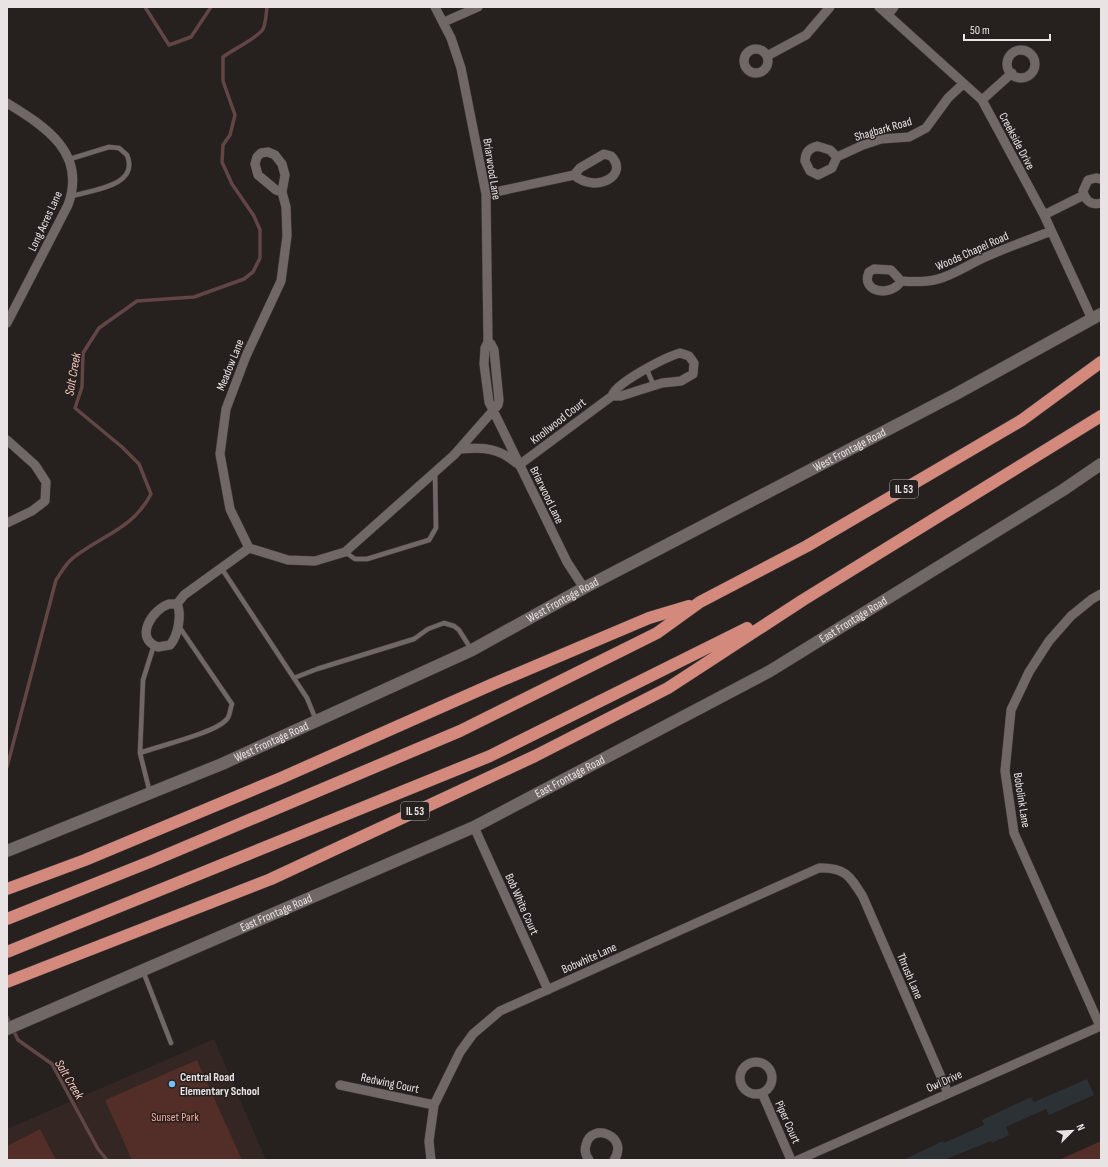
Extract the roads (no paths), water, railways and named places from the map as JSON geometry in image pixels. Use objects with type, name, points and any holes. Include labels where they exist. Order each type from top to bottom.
[{"type":"highway","name":"IL 53","points":[[7,919],[152,861],[460,731],[657,633],[700,602],[807,546],[1022,420],[1101,362]]},
{"type":"highway","name":"IL 53","points":[[7,982],[271,878],[535,756],[668,688],[803,600],[1101,416]]},
{"type":"highway","name":"IL 53","points":[[7,952],[490,756],[628,689],[803,600]]},
{"type":"highway","name":"IL 53","points":[[7,889],[86,860],[274,781],[493,684],[649,618],[700,602]]},
{"type":"street","name":"Briarwood Lane","points":[[435,7],[444,22],[461,68],[486,194],[488,342],[485,348],[484,370],[488,399],[567,562],[584,588]]},
{"type":"street","points":[[444,22],[478,7]]},
{"type":"street","points":[[767,56],[806,35],[830,7]]},
{"type":"street","name":"Creekside Drive","points":[[879,7],[982,100],[1097,316]]},
{"type":"street","points":[[888,15],[894,7]]},
{"type":"street","points":[[982,100],[1012,74]]},
{"type":"street","name":"Shagbark Road","points":[[837,157],[863,145],[881,139],[909,137],[926,128],[948,98],[963,84]]},
{"type":"street","name":"Long Acres Lane","points":[[7,103],[25,114],[54,137],[65,150],[70,159],[73,178],[72,196],[65,212],[7,323]]},
{"type":"street","points":[[486,194],[574,175]]},
{"type":"street","points":[[1101,179],[1096,178],[1088,180],[1084,187],[1084,195],[1089,202],[1093,204],[1101,203]]},
{"type":"street","name":"Meadow Lane","points":[[250,548],[230,509],[220,454],[226,410],[246,356],[281,281],[287,236],[286,207],[282,192]]},
{"type":"street","points":[[1044,215],[1084,195]]},
{"type":"street","name":"Woods Chapel Road","points":[[901,281],[917,282],[942,279],[957,273],[976,261],[1051,231]]},
{"type":"street","name":"West Frontage Road","points":[[7,851],[222,764],[472,650],[584,588],[956,394],[1097,316]]},
{"type":"street","name":"Briarwood Lane","points":[[488,342],[494,350],[499,400],[494,410]]},
{"type":"street","name":"Knollwood Court","points":[[519,465],[612,396],[614,390],[624,382],[680,353],[689,356],[694,363],[693,374],[685,380],[654,386],[621,396],[612,396]]},
{"type":"street","points":[[177,604],[180,611],[175,637],[170,645],[160,648],[154,645],[146,634],[147,625],[150,618],[165,605],[177,604],[184,595],[250,548],[288,560],[315,561],[345,552],[461,449],[494,410]]},
{"type":"street","points":[[7,440],[35,465],[46,482],[45,501],[32,511],[7,523]]},
{"type":"street","points":[[461,449],[484,448],[497,450],[508,456],[519,465]]},
{"type":"street","name":"East Frontage Road","points":[[7,1029],[474,827],[770,671],[1063,490],[1101,464]]},
{"type":"street","name":"Bobolink Lane","points":[[1100,1026],[1014,833],[1005,771],[1011,710],[1029,672],[1049,641],[1071,616],[1092,599],[1101,594]]},
{"type":"street","name":"Bob White Court","points":[[474,827],[548,990]]},
{"type":"street","name":"Bobwhite Lane","points":[[431,1160],[429,1141],[434,1105],[460,1052],[473,1034],[500,1011],[819,868],[832,867],[846,872]]},
{"type":"street","name":"Thrush Lane","points":[[846,872],[863,897],[948,1093]]},
{"type":"street","name":"Owl Drive","points":[[798,1160],[1100,1026]]},
{"type":"street","name":"Redwing Court","points":[[340,1085],[434,1105]]},
{"type":"street","name":"Piper Court","points":[[762,1093],[792,1160]]},
{"type":"street","points":[[589,1160],[585,1152],[587,1141],[595,1134],[600,1133],[610,1135],[617,1144],[617,1154],[614,1160]]},
{"type":"lane","points":[[70,159],[109,147],[115,147],[127,155],[130,165],[125,177],[117,183],[72,196]]},
{"type":"lane","points":[[484,370],[496,370]]},
{"type":"lane","points":[[647,370],[654,386]]},
{"type":"lane","points":[[345,552],[355,559],[368,559],[429,540],[436,528],[435,472]]},
{"type":"lane","points":[[222,569],[314,710],[316,721]]},
{"type":"lane","points":[[140,752],[177,742],[219,725],[228,719],[232,704],[178,624]]},
{"type":"lane","points":[[294,678],[317,669],[414,639],[428,629],[444,624],[454,626],[459,630],[472,650]]},
{"type":"lane","points":[[151,794],[140,752],[143,680],[154,645]]},
{"type":"lane","points":[[143,970],[172,1044]]},
{"type":"waterway","name":"Salt Creek","points":[[145,7],[169,45],[191,37],[211,7]]},
{"type":"waterway","name":"Salt Creek","points":[[7,767],[56,580],[70,560],[126,524],[135,516],[144,506],[151,494],[139,464],[122,447],[75,408],[82,387],[83,353],[99,328],[137,301],[194,297],[244,279],[253,272],[260,258],[260,230],[254,216],[232,184],[222,162],[223,145],[230,135],[235,115],[223,81],[223,57],[261,32],[265,24],[267,7]]},
{"type":"waterway","name":"Salt Creek","points":[[7,1017],[18,1040],[52,1064],[98,1149],[107,1160]]},
{"type":"place","name":"Central Road Elementary School","points":[[172,1084]]},
{"type":"park label","name":"Sunset Park","points":[[175,1117]]}]
